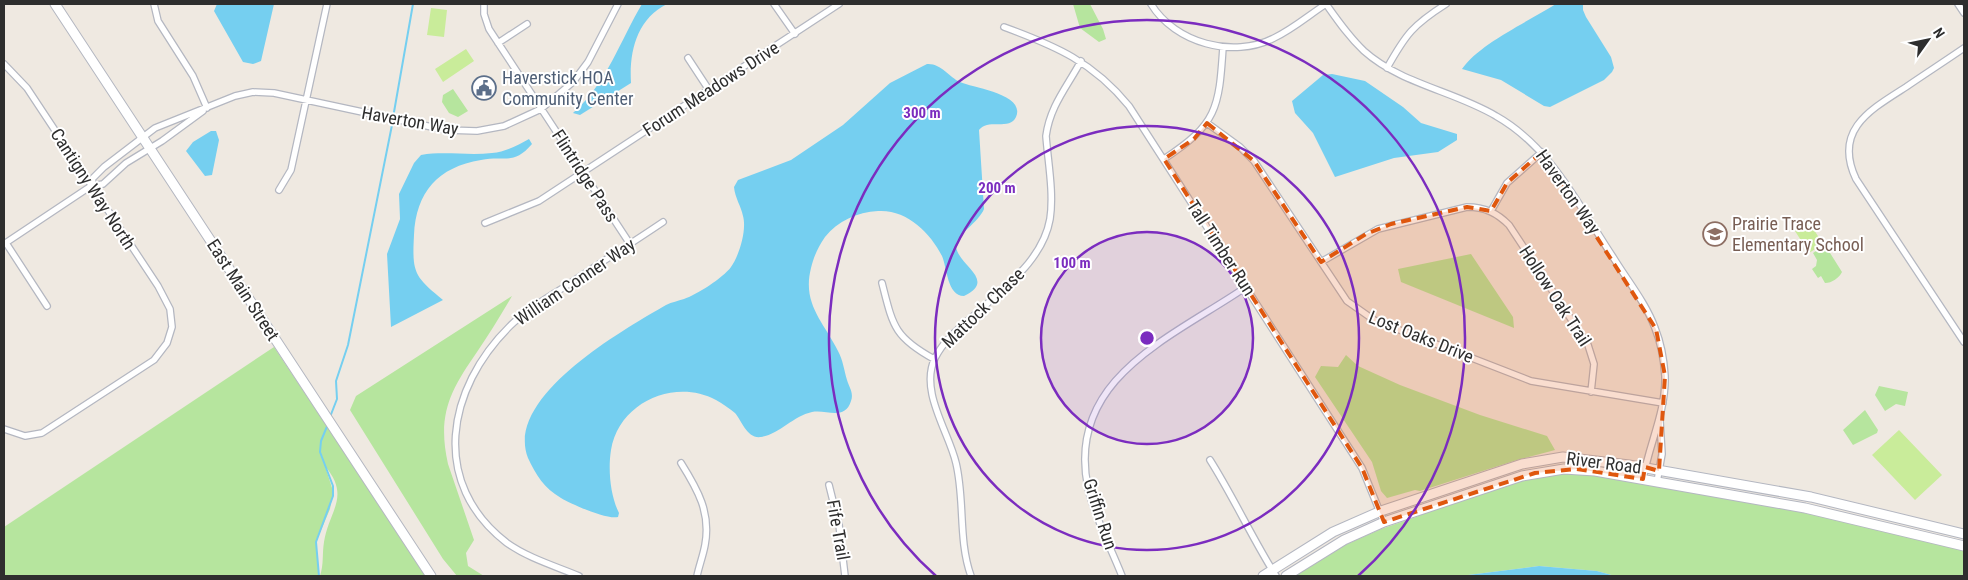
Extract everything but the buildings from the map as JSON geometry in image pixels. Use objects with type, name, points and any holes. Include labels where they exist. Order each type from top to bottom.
[{"type":"main road","name":"East Main Street","points":[[55,4],[431,576]]},
{"type":"main road","name":"River Road","points":[[1262,576],[1274,573],[1333,532],[1381,511],[1535,460],[1578,458],[1645,468],[1811,497],[1964,534]]},
{"type":"main road","name":"River Road","points":[[1286,576],[1344,540],[1384,522],[1513,478],[1543,471],[1577,469],[1813,509],[1964,546]]},
{"type":"street","points":[[154,4],[158,21],[193,76],[206,108]]},
{"type":"street","points":[[278,190],[291,170],[327,4]]},
{"type":"street","name":"Flintridge Pass","points":[[484,4],[486,24],[630,244]]},
{"type":"street","name":"Haverton Way","points":[[91,186],[96,174],[142,136],[155,128],[230,97],[253,92],[274,93],[432,128],[477,131],[504,126],[541,109],[560,96],[581,73],[618,4]]},
{"type":"street","points":[[774,4],[795,34]]},
{"type":"street","name":"Forum Meadows Drive","points":[[485,224],[534,204],[839,4]]},
{"type":"street","points":[[1151,4],[1163,19],[1183,34],[1223,47],[1244,47],[1273,39],[1326,4]]},
{"type":"street","name":"Haverton Way","points":[[1326,4],[1353,40],[1388,68],[1493,114],[1517,129],[1542,152],[1573,196],[1652,320],[1663,359],[1665,391],[1663,403],[1660,419],[1650,442],[1642,479]]},
{"type":"street","points":[[1388,68],[1404,38],[1414,26],[1446,4]]},
{"type":"street","points":[[1958,4],[1964,13]]},
{"type":"street","points":[[498,43],[527,24]]},
{"type":"street","name":"Tall Timber Run","points":[[1004,27],[1060,48],[1106,80],[1119,94],[1164,159],[1362,468],[1384,522]]},
{"type":"street","points":[[1164,159],[1194,139],[1206,123],[1215,106],[1220,86],[1223,47]]},
{"type":"street","points":[[1964,48],[1868,112],[1857,124],[1849,144],[1849,161],[1856,179],[1964,342]]},
{"type":"street","points":[[688,58],[709,90]]},
{"type":"street","name":"Mattock Chase","points":[[934,360],[951,336],[1027,265],[1043,240],[1050,218],[1051,202],[1046,136],[1047,125],[1053,106],[1081,61]]},
{"type":"street","name":"Cantigny Way North","points":[[4,64],[22,82],[163,295],[172,320],[167,343],[159,356],[149,364],[42,433],[25,436],[14,434],[4,429]]},
{"type":"street","name":"Haverton Way","points":[[91,186],[103,184],[126,163],[206,108]]},
{"type":"street","name":"Lost Oaks Drive","points":[[1206,123],[1240,147],[1254,161],[1347,301],[1374,320],[1531,381],[1663,403]]},
{"type":"street","points":[[1321,262],[1366,234],[1391,224],[1467,207],[1478,207],[1491,211],[1507,183],[1542,152]]},
{"type":"street","points":[[47,306],[5,243],[91,186]]},
{"type":"street","name":"Hollow Oak Trail","points":[[1491,211],[1509,225],[1588,345],[1594,364],[1591,392]]},
{"type":"street","name":"William Conner Way","points":[[579,576],[518,550],[499,536],[482,517],[470,498],[459,468],[455,445],[458,414],[471,376],[510,325],[537,305],[663,222]]},
{"type":"street","points":[[882,284],[890,316],[897,331],[906,343],[934,360],[931,377],[933,392],[956,462],[965,553],[971,576]]},
{"type":"street","name":"Griffin Run","points":[[1122,576],[1088,484],[1086,444],[1095,410],[1107,388],[1129,365],[1246,287]]},
{"type":"street","name":"Haverton Way","points":[[1658,482],[1662,445],[1660,419]]},
{"type":"street","points":[[1210,460],[1233,496],[1274,573]]},
{"type":"street","points":[[682,464],[700,494],[707,519],[705,546],[697,576]]},
{"type":"street","name":"Fife Trail","points":[[829,485],[842,542],[845,576]]},
{"type":"highlighted area","points":[[1207,123],[1254,161],[1321,262],[1366,234],[1391,224],[1467,207],[1491,211],[1507,183],[1542,152],[1656,329],[1665,376],[1659,471],[1645,467],[1643,479],[1577,469],[1535,473],[1384,522],[1362,468],[1164,159],[1194,139]]},
{"type":"green space","points":[[1073,4],[1090,4],[1106,39],[1099,42],[1080,28]]},
{"type":"green space","points":[[431,8],[447,10],[444,37],[427,35]]},
{"type":"green space","points":[[466,49],[474,61],[443,82],[435,69]]},
{"type":"green space","points":[[453,89],[468,111],[458,117],[449,113],[442,102],[443,95]]},
{"type":"green space","points":[[1809,222],[1823,244],[1809,253],[1795,231]]},
{"type":"green space","points":[[1825,245],[1842,272],[1835,280],[1825,283],[1821,276],[1818,278],[1812,269],[1816,266],[1817,260],[1813,253]]},
{"type":"green space","points":[[1471,254],[1513,317],[1514,328],[1401,282],[1398,269]]},
{"type":"green space","points":[[512,296],[460,379],[448,404],[445,417],[445,447],[448,464],[474,540],[466,553],[468,566],[484,576],[457,576],[443,559],[350,410],[356,396]]},
{"type":"green space","points":[[274,347],[427,576],[320,576],[324,542],[337,495],[337,486],[325,466],[333,491],[330,509],[316,542],[319,576],[4,576],[4,527]]},
{"type":"green space","points":[[1346,355],[1358,366],[1400,385],[1480,415],[1547,436],[1555,450],[1420,491],[1415,490],[1387,498],[1381,491],[1372,462],[1315,377],[1321,366],[1338,367]]},
{"type":"green space","points":[[1879,386],[1908,392],[1905,406],[1896,404],[1885,411],[1875,395]]},
{"type":"green space","points":[[1865,410],[1878,430],[1877,433],[1853,445],[1843,430]]},
{"type":"green space","points":[[1899,430],[1942,475],[1915,500],[1872,455]]},
{"type":"green space","points":[[1564,469],[1746,497],[1964,545],[1964,576],[1615,576],[1597,571],[1539,566],[1460,576],[1286,576],[1318,557],[1381,529],[1416,517],[1495,484]]},
{"type":"water","points":[[217,4],[274,4],[261,61],[253,64],[243,62],[214,11]]},
{"type":"water","points":[[642,4],[667,4],[648,18],[637,37],[632,59],[631,83],[580,115],[573,113],[595,89],[604,75]]},
{"type":"water","points":[[1556,4],[1583,4],[1586,17],[1611,57],[1614,68],[1604,80],[1550,107],[1544,106],[1501,80],[1462,69],[1492,42]]},
{"type":"water","points":[[927,64],[941,68],[960,82],[1006,97],[1017,109],[1016,117],[1013,121],[1004,124],[988,125],[979,130],[984,209],[978,219],[960,237],[956,246],[962,260],[977,278],[977,284],[973,290],[964,296],[958,295],[954,291],[937,247],[924,231],[907,218],[888,211],[878,211],[848,218],[830,231],[818,248],[813,260],[809,281],[809,292],[812,302],[820,321],[840,354],[852,393],[851,401],[844,411],[834,413],[817,411],[805,414],[768,435],[756,437],[745,429],[735,413],[716,400],[700,394],[667,393],[637,407],[625,419],[616,433],[611,450],[610,474],[612,490],[619,513],[618,517],[589,511],[566,501],[550,490],[537,475],[528,458],[525,435],[533,412],[550,389],[597,348],[666,305],[702,290],[716,281],[731,267],[742,243],[744,228],[743,216],[734,187],[738,180],[791,160],[843,125],[890,83]]},
{"type":"water","points":[[1332,74],[1365,81],[1403,107],[1421,123],[1457,134],[1457,140],[1438,152],[1394,158],[1335,177],[1313,133],[1295,113],[1292,101],[1323,75]]},
{"type":"water","points":[[211,131],[216,131],[219,140],[212,175],[205,176],[186,151],[193,142]]},
{"type":"water","points":[[529,139],[532,144],[519,155],[466,163],[441,175],[432,184],[419,206],[414,235],[414,258],[417,273],[421,279],[443,300],[391,327],[387,254],[400,219],[399,194],[414,163],[421,155],[497,152],[512,148]]},
{"type":"water","points":[[1539,566],[1597,571],[1615,576],[1460,576]]},
{"type":"waterway","points":[[394,112],[413,4]]},
{"type":"waterway","points":[[330,417],[337,399],[336,381],[348,345],[392,125]]},
{"type":"waterway","points":[[319,576],[316,542],[333,496],[333,486],[320,452],[321,441],[328,424]]},
{"type":"place","name":"Haverstick HOA Community Center","points":[[484,88]]},
{"type":"place","name":"Prairie Trace Elementary School","points":[[1715,234]]}]
